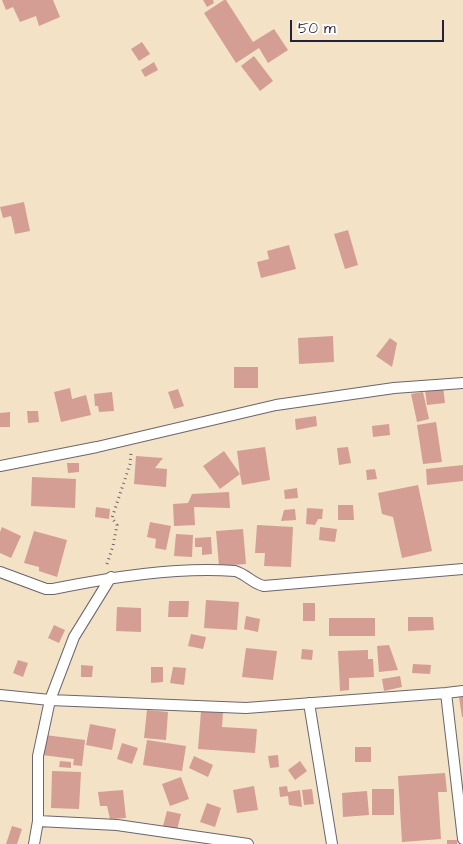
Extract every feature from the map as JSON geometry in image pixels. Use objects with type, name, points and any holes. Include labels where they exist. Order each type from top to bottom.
[{"type":"lane","points":[[0,466],[134,439],[276,405],[394,388],[463,383]]},
{"type":"lane","points":[[0,572],[46,589],[54,589],[107,578],[165,571],[230,570],[240,572],[260,586],[264,586],[463,569]]},
{"type":"lane","points":[[34,844],[38,821],[38,756],[50,700],[74,637],[107,578]]},
{"type":"lane","points":[[0,695],[50,700],[246,708],[446,694],[463,691]]},
{"type":"lane","points":[[446,694],[463,839]]},
{"type":"lane","points":[[310,703],[332,844]]},
{"type":"lane","points":[[38,821],[117,824],[214,842],[248,844]]},
{"type":"path","points":[[107,578],[117,525],[112,518],[130,464],[134,439]]},
{"type":"building","points":[[2,0],[53,0],[60,17],[39,26],[36,16],[20,22],[13,7],[6,10]]},
{"type":"building","points":[[203,0],[213,0],[214,3],[207,7]]},
{"type":"building","points":[[226,0],[253,42],[274,29],[288,50],[268,63],[259,48],[236,63],[204,13]]},
{"type":"building","points":[[142,42],[150,54],[139,61],[131,49]]},
{"type":"building","points":[[254,56],[273,81],[260,91],[241,66]]},
{"type":"building","points":[[154,62],[158,70],[145,77],[141,70]]},
{"type":"building","points":[[24,202],[30,231],[15,234],[11,216],[3,218],[0,207]]},
{"type":"building","points":[[348,230],[358,265],[345,269],[334,234]]},
{"type":"building","points":[[289,245],[296,269],[261,278],[257,262],[269,259],[267,251]]},
{"type":"building","points":[[333,336],[334,362],[299,364],[298,338]]},
{"type":"building","points":[[390,338],[397,343],[392,367],[376,356]]},
{"type":"building","points":[[234,367],[258,367],[258,388],[234,388]]},
{"type":"building","points":[[443,387],[445,403],[427,405],[425,390]]},
{"type":"building","points":[[70,388],[72,399],[86,395],[91,415],[61,422],[54,392]]},
{"type":"building","points":[[178,389],[184,406],[174,409],[168,392]]},
{"type":"building","points":[[112,392],[114,411],[99,412],[98,406],[95,406],[94,394]]},
{"type":"building","points":[[423,392],[429,419],[417,422],[411,394]]},
{"type":"building","points":[[27,411],[38,411],[39,422],[28,423]]},
{"type":"building","points":[[10,412],[10,427],[0,427],[0,413]]},
{"type":"building","points":[[316,416],[317,426],[296,430],[295,419]]},
{"type":"building","points":[[436,422],[442,462],[423,464],[417,425]]},
{"type":"building","points":[[389,424],[390,435],[373,437],[372,426]]},
{"type":"building","points":[[265,447],[270,480],[242,485],[237,451]]},
{"type":"building","points":[[348,447],[351,463],[339,465],[337,448]]},
{"type":"building","points":[[224,451],[240,474],[220,489],[203,466]]},
{"type":"building","points":[[136,456],[163,458],[155,468],[167,469],[166,487],[134,484]]},
{"type":"building","points":[[67,463],[79,463],[79,472],[68,473]]},
{"type":"building","points":[[463,465],[463,481],[427,485],[426,469]]},
{"type":"building","points":[[375,469],[377,479],[367,480],[366,470]]},
{"type":"building","points":[[32,477],[76,479],[75,508],[31,506]]},
{"type":"building","points":[[418,485],[432,551],[402,558],[393,517],[382,514],[378,493]]},
{"type":"building","points":[[297,488],[298,498],[285,499],[284,490]]},
{"type":"building","points":[[229,492],[230,508],[194,507],[195,525],[174,526],[173,504],[188,503],[192,494]]},
{"type":"building","points":[[338,505],[353,505],[354,520],[338,520]]},
{"type":"building","points":[[96,507],[110,509],[109,519],[95,517]]},
{"type":"building","points":[[307,508],[323,509],[322,519],[318,519],[315,525],[306,524]]},
{"type":"building","points":[[295,509],[296,520],[281,521],[284,510]]},
{"type":"building","points":[[150,522],[171,526],[166,550],[155,548],[156,539],[147,537]]},
{"type":"building","points":[[257,525],[293,527],[291,567],[264,566],[265,553],[255,553]]},
{"type":"building","points":[[2,527],[21,536],[11,558],[0,553],[0,532]]},
{"type":"building","points":[[320,527],[337,529],[335,542],[319,540]]},
{"type":"building","points":[[243,529],[246,564],[219,566],[216,531]]},
{"type":"building","points":[[34,531],[67,540],[57,577],[39,571],[39,567],[24,563]]},
{"type":"building","points":[[176,534],[193,535],[192,557],[174,556]]},
{"type":"building","points":[[211,537],[212,554],[202,555],[202,547],[195,547],[195,538]]},
{"type":"building","points":[[206,600],[239,602],[237,630],[204,628]]},
{"type":"building","points":[[169,601],[189,601],[188,617],[168,617]]},
{"type":"building","points":[[303,603],[315,603],[315,621],[303,621]]},
{"type":"building","points":[[117,607],[141,608],[141,632],[116,631]]},
{"type":"building","points":[[246,616],[260,619],[258,632],[244,629]]},
{"type":"building","points":[[408,617],[433,617],[434,630],[408,631]]},
{"type":"building","points":[[329,618],[375,618],[375,636],[329,636]]},
{"type":"building","points":[[54,625],[65,630],[59,643],[48,638]]},
{"type":"building","points":[[191,634],[206,637],[203,649],[188,646]]},
{"type":"building","points":[[389,645],[398,670],[379,672],[377,646]]},
{"type":"building","points":[[246,648],[277,651],[273,680],[242,677]]},
{"type":"building","points":[[302,649],[313,650],[312,660],[301,659]]},
{"type":"building","points":[[368,650],[368,659],[373,659],[374,677],[349,678],[349,690],[340,691],[338,651]]},
{"type":"building","points":[[18,660],[28,663],[23,677],[13,673]]},
{"type":"building","points":[[413,664],[431,665],[430,674],[412,673]]},
{"type":"building","points":[[81,665],[93,666],[92,677],[81,677]]},
{"type":"building","points":[[151,667],[163,667],[163,682],[151,683]]},
{"type":"building","points":[[173,667],[186,668],[184,685],[170,683]]},
{"type":"building","points":[[400,676],[402,687],[384,691],[382,679]]},
{"type":"building","points":[[463,696],[463,717],[462,717],[459,697]]},
{"type":"building","points":[[147,710],[168,712],[166,740],[144,738]]},
{"type":"building","points":[[201,711],[223,713],[222,727],[257,729],[255,753],[198,749]]},
{"type":"building","points":[[90,724],[116,729],[112,750],[86,745]]},
{"type":"building","points":[[45,735],[85,740],[82,766],[73,765],[74,759],[42,755]]},
{"type":"building","points":[[147,740],[186,746],[182,771],[143,765]]},
{"type":"building","points":[[122,743],[138,748],[132,764],[117,759]]},
{"type":"building","points":[[355,747],[371,747],[371,762],[355,762]]},
{"type":"building","points":[[278,755],[279,767],[270,768],[268,756]]},
{"type":"building","points":[[194,756],[213,765],[208,777],[189,768]]},
{"type":"building","points":[[60,761],[71,762],[71,768],[59,767]]},
{"type":"building","points":[[300,761],[307,771],[295,780],[288,770]]},
{"type":"building","points":[[52,771],[81,772],[79,809],[51,808]]},
{"type":"building","points":[[445,773],[447,792],[438,792],[441,839],[402,842],[398,776]]},
{"type":"building","points":[[181,777],[189,799],[170,806],[162,784]]},
{"type":"building","points":[[254,786],[258,810],[237,813],[233,790]]},
{"type":"building","points":[[287,786],[288,792],[300,790],[302,807],[289,805],[288,796],[280,797],[279,787]]},
{"type":"building","points":[[312,789],[314,804],[304,805],[302,790]]},
{"type":"building","points":[[372,789],[394,789],[394,815],[372,815]]},
{"type":"building","points":[[123,790],[126,818],[110,819],[107,806],[100,806],[98,792]]},
{"type":"building","points":[[367,791],[369,815],[343,817],[342,793]]},
{"type":"building","points":[[207,803],[221,808],[215,827],[200,822]]},
{"type":"building","points":[[167,811],[181,814],[177,830],[163,826]]},
{"type":"building","points":[[12,826],[22,829],[17,844],[6,844]]},
{"type":"building","points":[[447,840],[457,840],[457,844],[447,844]]}]
